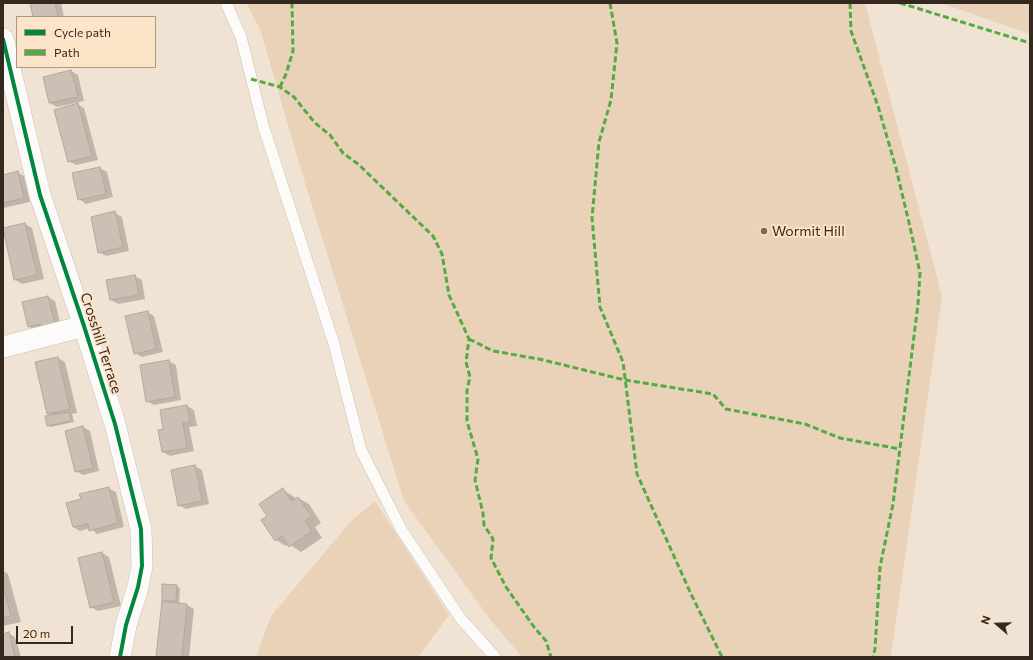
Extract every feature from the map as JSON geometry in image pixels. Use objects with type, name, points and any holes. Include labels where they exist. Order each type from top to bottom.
[{"type":"street","name":"Crosshill Terrace","points":[[3,39],[40,195],[115,424],[141,529],[142,566],[138,587],[126,625],[120,657]]},
{"type":"street","points":[[3,347],[84,326]]},
{"type":"lane","points":[[226,3],[240,37],[263,125],[334,344],[361,450],[401,529],[461,619],[495,657]]},
{"type":"shaded area","points":[[246,3],[865,3],[942,296],[891,657],[522,657],[492,622],[404,501],[301,170],[260,29]]},
{"type":"shaded area","points":[[941,3],[1030,3],[1030,34]]},
{"type":"shaded area","points":[[375,501],[449,615],[419,656],[256,657],[271,616],[351,521]]},
{"type":"building","points":[[30,3],[55,3],[58,16],[33,16]]},
{"type":"building","points":[[71,70],[78,97],[49,103],[43,77]]},
{"type":"building","points":[[78,103],[92,156],[68,162],[54,110]]},
{"type":"building","points":[[100,167],[106,194],[78,200],[72,173]]},
{"type":"building","points":[[18,171],[24,198],[3,203],[3,175]]},
{"type":"building","points":[[115,211],[123,247],[98,253],[91,217]]},
{"type":"building","points":[[25,223],[37,275],[14,280],[3,228]]},
{"type":"building","points":[[135,275],[139,295],[110,300],[106,280]]},
{"type":"building","points":[[48,296],[57,332],[43,336],[40,324],[28,327],[22,302]]},
{"type":"building","points":[[148,311],[156,349],[134,354],[125,316]]},
{"type":"building","points":[[58,357],[70,409],[47,414],[35,362]]},
{"type":"building","points":[[169,360],[175,397],[146,402],[140,365]]},
{"type":"building","points":[[187,405],[190,422],[183,423],[187,448],[162,452],[158,430],[163,429],[160,410]]},
{"type":"building","points":[[69,412],[71,421],[47,426],[45,416]]},
{"type":"building","points":[[83,426],[93,468],[75,472],[65,431]]},
{"type":"building","points":[[195,465],[202,501],[178,506],[171,470]]},
{"type":"building","points":[[109,487],[118,523],[89,531],[88,524],[73,527],[66,503],[81,499],[79,494]]},
{"type":"building","points":[[283,488],[291,501],[298,497],[311,516],[305,521],[312,531],[289,547],[282,536],[275,541],[261,520],[267,516],[259,504]]},
{"type":"building","points":[[102,552],[114,602],[90,608],[78,558]]},
{"type":"building","points":[[162,584],[177,585],[176,601],[162,601]]},
{"type":"building","points":[[3,586],[11,616],[3,618]]},
{"type":"building","points":[[162,601],[187,604],[182,657],[156,657]]},
{"type":"building","points":[[9,632],[15,657],[3,657],[3,634]]},
{"type":"marked path","points":[[280,87],[286,74],[293,51],[292,3]]},
{"type":"marked path","points":[[610,3],[617,43],[611,100],[599,142],[592,218],[600,307],[623,362],[637,474],[691,594],[722,657]]},
{"type":"marked path","points":[[850,3],[851,31],[878,106],[896,168],[920,273],[918,304],[893,504],[880,567],[875,649],[873,657]]},
{"type":"marked path","points":[[900,3],[1030,43]]},
{"type":"marked path","points":[[251,79],[280,87],[294,97],[315,123],[330,135],[343,153],[358,164],[433,236],[442,254],[449,295],[469,339],[466,362],[470,377],[467,390],[467,421],[478,459],[475,480],[483,513],[484,525],[493,539],[491,558],[506,587],[534,627],[546,641],[551,657]]},
{"type":"marked path","points":[[469,339],[493,351],[539,359],[625,380],[713,394],[726,409],[805,424],[840,438],[900,449]]},
{"type":"cycle path","points":[[3,39],[40,195],[115,424],[141,529],[142,566],[138,587],[126,625],[120,657]]},
{"type":"place","name":"Wormit Hill","points":[[764,231]]}]
